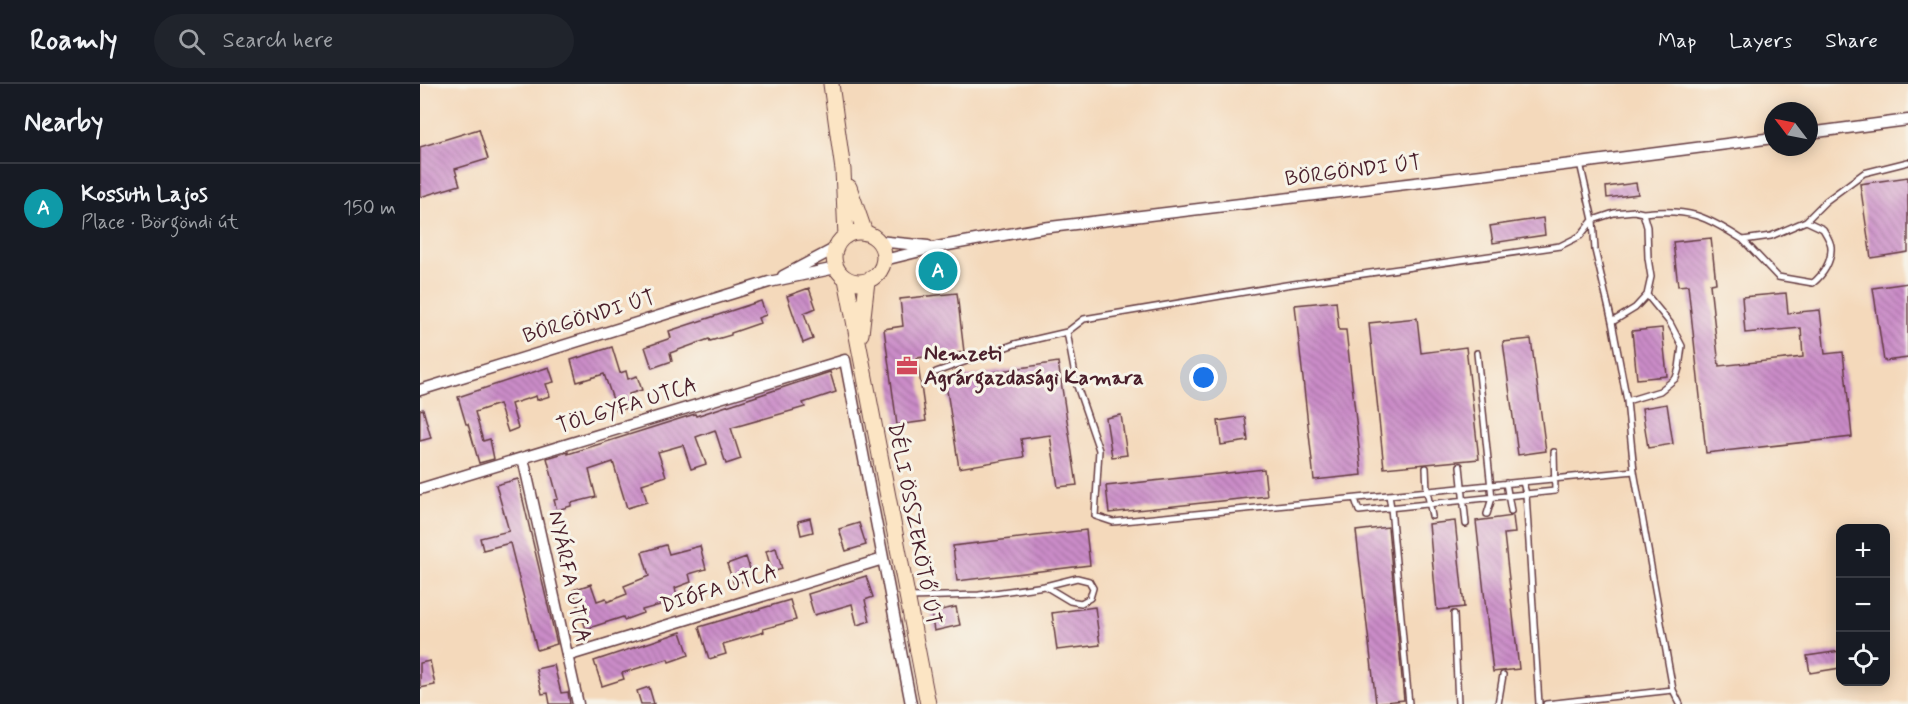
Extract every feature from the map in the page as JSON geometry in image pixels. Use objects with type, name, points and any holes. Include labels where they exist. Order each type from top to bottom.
[{"type":"main road","points":[[831,84],[843,170],[846,236]]},
{"type":"main road","points":[[843,170],[865,232]]},
{"type":"main road","points":[[865,232],[878,241],[884,253],[884,260],[879,273],[867,282],[856,283],[841,274],[834,258],[836,248],[846,236],[865,232]]},
{"type":"main road","name":"DÉLI ÖSSZEKÖTŐ ÚT","points":[[841,274],[860,351],[928,704]]},
{"type":"main road","name":"DÉLI ÖSSZEKÖTŐ ÚT","points":[[860,351],[867,282]]},
{"type":"street","points":[[1818,132],[1908,120]]},
{"type":"street","name":"BÖRGÖNDI ÚT","points":[[884,260],[937,247],[1042,228],[1764,139]]},
{"type":"street","name":"BÖRGÖNDI ÚT","points":[[878,241],[937,247]]},
{"type":"street","name":"BÖRGÖNDI ÚT","points":[[420,390],[769,282],[836,248]]},
{"type":"street","name":"BÖRGÖNDI ÚT","points":[[769,282],[841,274]]},
{"type":"street","name":"TÖLGYFA UTCA","points":[[420,489],[845,360],[883,559]]},
{"type":"street","name":"NYÁRFA UTCA","points":[[524,458],[578,704]]},
{"type":"street","points":[[883,559],[911,704]]},
{"type":"street","name":"DIÓFA UTCA","points":[[567,656],[883,559]]},
{"type":"lane","points":[[1743,240],[1771,236],[1806,221],[1827,201],[1864,173],[1908,162]]},
{"type":"lane","points":[[1580,163],[1593,220],[1595,250],[1627,401],[1634,471],[1673,690],[1680,704]]},
{"type":"lane","points":[[936,372],[1016,344],[1067,332],[1084,319],[1286,285],[1560,246],[1580,236],[1593,220],[1614,213],[1666,210],[1692,213],[1719,225],[1743,240],[1778,277],[1813,283],[1819,279],[1828,265],[1832,246],[1823,229],[1806,221]]},
{"type":"lane","points":[[1612,322],[1635,308],[1647,295],[1651,277],[1647,227],[1643,213]]},
{"type":"lane","points":[[1627,401],[1660,391],[1676,378],[1680,368],[1682,346],[1670,323],[1647,295]]},
{"type":"lane","points":[[1067,332],[1077,386],[1099,450],[1095,516],[1113,522],[1634,471]]},
{"type":"lane","points":[[1477,353],[1492,498],[1487,514]]},
{"type":"lane","points":[[1355,499],[1359,512],[1555,491],[1554,452]]},
{"type":"lane","points":[[1460,466],[1466,524]]},
{"type":"lane","points":[[1426,468],[1427,491],[1432,516]]},
{"type":"lane","points":[[1523,482],[1526,494],[1539,704]]},
{"type":"lane","points":[[1506,483],[1511,511]]},
{"type":"lane","points":[[1389,495],[1409,704]]},
{"type":"lane","points":[[907,598],[979,595],[1045,586],[1077,578],[1089,581],[1093,588],[1090,598],[1081,603],[1070,601],[1045,586]]},
{"type":"lane","points":[[1454,614],[1458,704]]},
{"type":"lane","points":[[1498,704],[1503,675]]},
{"type":"lane","points":[[1546,704],[1673,690]]},
{"type":"building","points":[[479,129],[488,159],[455,169],[460,185],[420,197],[420,147]]},
{"type":"building","points":[[1908,177],[1908,252],[1871,258],[1860,184]]},
{"type":"building","points":[[1636,183],[1638,194],[1607,198],[1606,187]]},
{"type":"building","points":[[1543,218],[1545,235],[1493,243],[1490,226]]},
{"type":"building","points":[[1711,238],[1716,283],[1710,284],[1719,366],[1803,357],[1801,328],[1745,333],[1742,297],[1786,293],[1788,313],[1820,310],[1825,354],[1843,352],[1852,437],[1706,453],[1688,285],[1678,286],[1673,242]]},
{"type":"building","points":[[1908,283],[1908,358],[1884,361],[1873,288]]},
{"type":"building","points":[[809,288],[816,308],[804,313],[813,339],[803,343],[787,296]]},
{"type":"building","points":[[957,293],[964,352],[917,358],[926,421],[897,425],[884,329],[903,326],[900,299]]},
{"type":"building","points":[[761,301],[766,315],[758,318],[760,323],[731,333],[731,335],[710,341],[709,339],[670,353],[672,361],[652,368],[645,347],[671,338],[669,331]]},
{"type":"building","points":[[1336,301],[1339,330],[1346,330],[1362,475],[1314,480],[1295,305]]},
{"type":"building","points":[[1417,318],[1421,353],[1466,347],[1479,459],[1384,468],[1369,323]]},
{"type":"building","points":[[1662,328],[1667,376],[1637,379],[1632,331]]},
{"type":"building","points":[[1531,339],[1546,451],[1518,455],[1503,342]]},
{"type":"building","points":[[612,347],[620,373],[626,371],[628,379],[637,376],[642,390],[629,394],[633,406],[617,411],[604,374],[577,382],[571,360]]},
{"type":"building","points":[[1058,362],[1077,485],[1058,487],[1050,435],[1021,439],[1024,457],[959,468],[946,384],[958,381],[958,378]]},
{"type":"building","points":[[549,367],[554,382],[546,384],[550,396],[537,400],[536,396],[511,404],[518,428],[508,432],[499,404],[475,412],[483,441],[490,439],[494,459],[479,463],[458,397]]},
{"type":"building","points":[[830,372],[836,392],[803,403],[805,407],[731,428],[741,459],[726,464],[715,430],[696,437],[706,464],[691,469],[683,445],[658,452],[666,476],[642,484],[647,502],[627,508],[613,462],[589,470],[596,497],[571,503],[571,506],[557,510],[554,500],[558,499],[547,458],[568,452],[568,454],[695,414],[696,416]]},
{"type":"building","points":[[1667,404],[1673,444],[1648,448],[1642,408]]},
{"type":"building","points":[[423,409],[431,438],[420,441],[420,410]]},
{"type":"building","points":[[1121,415],[1127,455],[1112,457],[1106,418]]},
{"type":"building","points":[[1245,417],[1248,441],[1221,445],[1218,421]]},
{"type":"building","points":[[1264,469],[1267,496],[1109,513],[1106,486]]},
{"type":"building","points":[[518,479],[557,644],[537,650],[510,543],[483,550],[480,538],[509,531],[496,485]]},
{"type":"building","points":[[1513,516],[1515,533],[1504,534],[1519,669],[1493,672],[1476,521]]},
{"type":"building","points":[[810,518],[813,532],[801,535],[798,521]]},
{"type":"building","points":[[1455,521],[1464,607],[1437,610],[1429,524]]},
{"type":"building","points":[[859,523],[866,545],[846,551],[839,529]]},
{"type":"building","points":[[1388,527],[1404,700],[1376,703],[1356,531]]},
{"type":"building","points":[[1086,530],[1090,565],[957,581],[953,546]]},
{"type":"building","points":[[666,545],[669,554],[700,546],[706,569],[689,574],[691,582],[675,588],[678,600],[642,610],[643,613],[624,620],[623,617],[586,629],[573,590],[591,584],[597,601],[606,598],[607,602],[627,594],[624,586],[649,576],[642,552]]},
{"type":"building","points":[[776,548],[782,569],[772,572],[766,551]]},
{"type":"building","points":[[746,557],[753,578],[734,584],[727,564]]},
{"type":"building","points":[[866,576],[873,597],[865,600],[870,621],[857,625],[852,604],[814,615],[808,594]]},
{"type":"building","points":[[790,600],[796,620],[723,644],[726,654],[709,659],[699,627]]},
{"type":"building","points":[[956,607],[960,625],[934,631],[931,612]]},
{"type":"building","points":[[1095,607],[1100,645],[1057,650],[1052,613]]},
{"type":"building","points":[[681,632],[689,655],[622,673],[624,679],[602,686],[594,661]]},
{"type":"building","points":[[1836,652],[1836,669],[1810,673],[1807,656]]},
{"type":"building","points":[[430,661],[435,685],[420,688],[420,663]]},
{"type":"building","points":[[554,665],[561,693],[568,692],[570,704],[550,704],[548,693],[542,694],[536,669]]},
{"type":"building","points":[[649,687],[654,704],[641,704],[637,691]]},
{"type":"place","name":"Kossuth Lajos","points":[[938,271]]},
{"type":"place","name":"Nemzeti Agrárgazdasági Kamara","points":[[907,366]]}]
